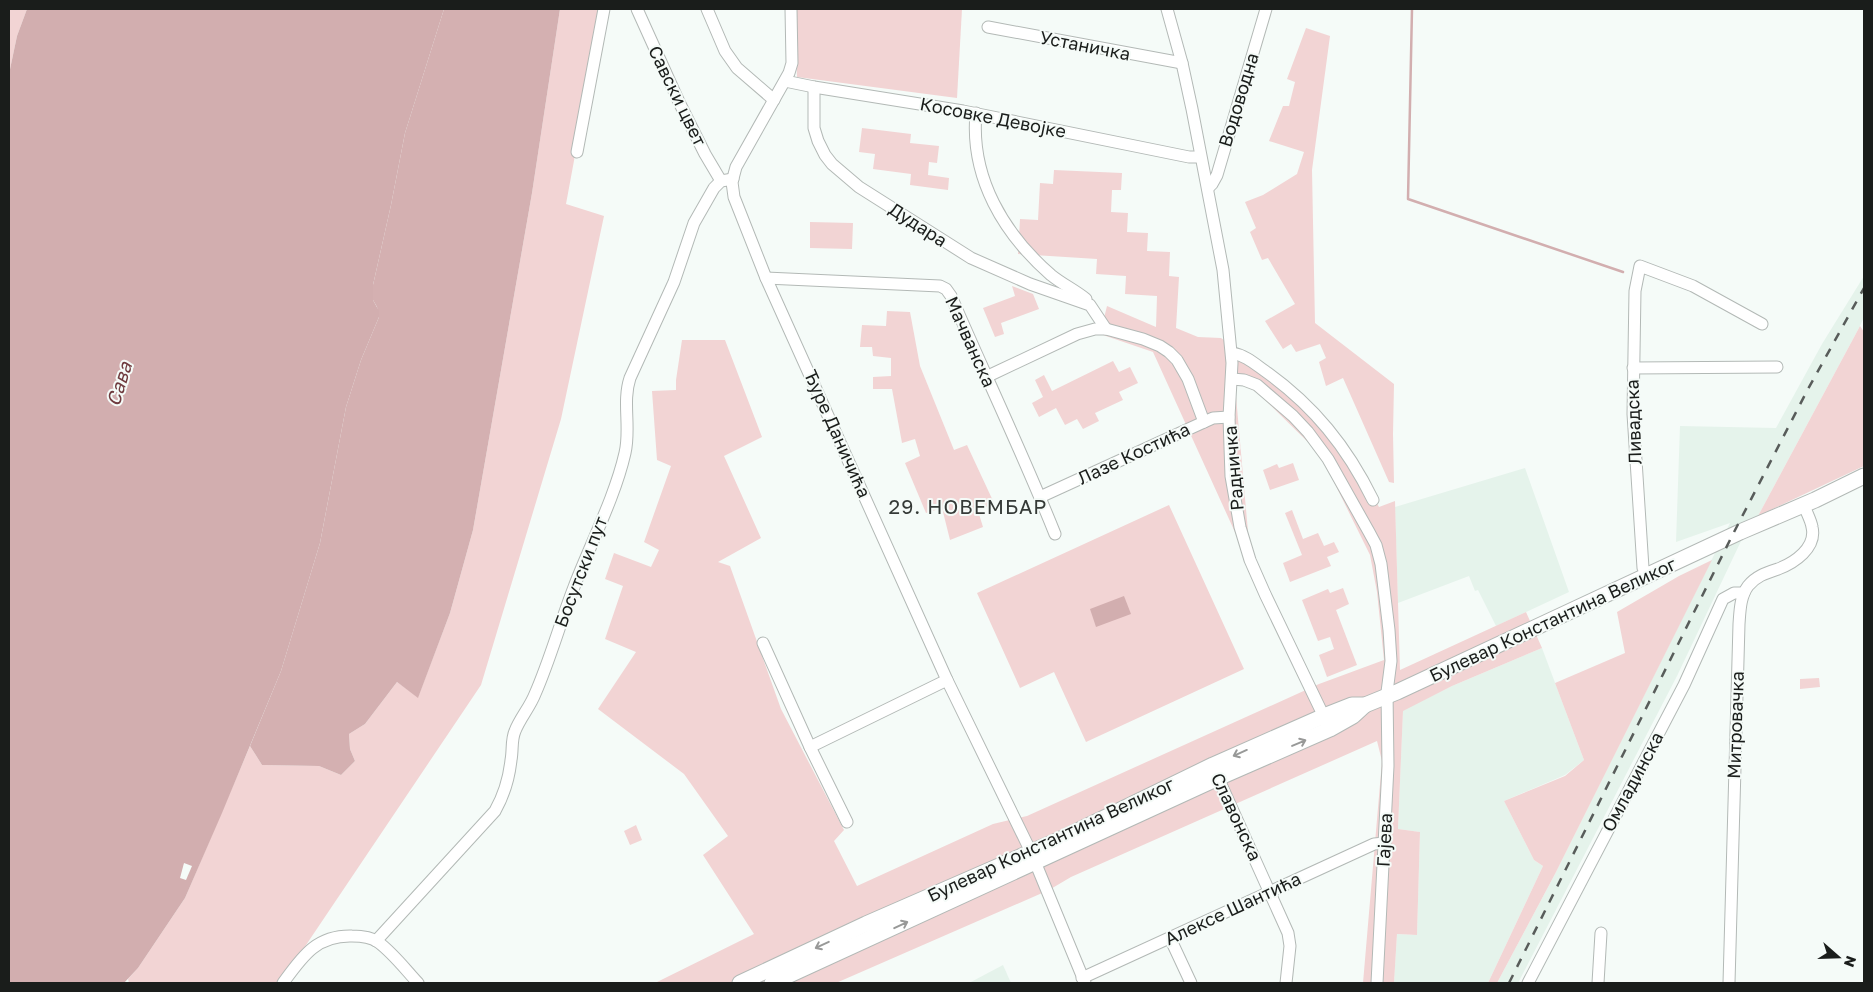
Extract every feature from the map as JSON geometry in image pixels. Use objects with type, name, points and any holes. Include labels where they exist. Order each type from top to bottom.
[{"type":"main road","name":"Булевар Константина Великог","points":[[772,983],[1216,772],[1327,723],[1352,705],[1365,705],[1387,696],[1864,476]]},
{"type":"main road","name":"Булевар Константина Великог","points":[[740,983],[866,924],[1033,858]]},
{"type":"street","points":[[577,152],[604,9]]},
{"type":"street","name":"Савски цвет","points":[[637,9],[680,106],[705,154],[727,180]]},
{"type":"street","points":[[707,9],[725,51],[737,68],[774,100]]},
{"type":"street","name":"Ђуре Даничића","points":[[791,9],[792,63],[786,81],[727,180],[766,278],[947,680],[1033,858],[1084,980]]},
{"type":"street","points":[[1167,9],[1182,63],[1200,157],[1208,188]]},
{"type":"street","name":"Водоводна","points":[[1208,188],[1217,175],[1266,9]]},
{"type":"street","name":"Устаничка","points":[[988,27],[1182,63]]},
{"type":"street","name":"Косовке Девојке","points":[[786,81],[814,88],[976,113],[1189,157],[1200,157]]},
{"type":"street","name":"Дудара","points":[[814,88],[814,128],[818,141],[832,164],[859,187],[971,258],[1030,284],[1087,304]]},
{"type":"street","points":[[976,113],[974,131],[976,154],[990,195],[1000,216],[1026,251],[1052,276],[1086,298],[1087,304],[1094,308],[1106,329]]},
{"type":"street","name":"Босутски пут","points":[[376,941],[495,811],[504,794],[512,758],[513,736],[541,681],[573,588],[625,454],[628,434],[627,393],[630,378],[674,282],[694,223],[714,188],[727,180]]},
{"type":"street","name":"Радничка","points":[[1208,188],[1223,270],[1232,353],[1229,417],[1231,476],[1240,527],[1250,560],[1265,594],[1327,723]]},
{"type":"street","name":"Ливадска","points":[[1649,576],[1643,568],[1633,414],[1635,291],[1640,266],[1693,286],[1762,324]]},
{"type":"street","name":"Мачванска","points":[[766,278],[942,287],[951,296],[1055,534]]},
{"type":"street","points":[[986,377],[1077,334],[1095,329],[1106,329],[1143,339],[1169,352],[1177,360],[1188,379],[1204,422]]},
{"type":"street","points":[[1232,353],[1242,356],[1270,375],[1295,394],[1323,422],[1353,463],[1373,500]]},
{"type":"street","points":[[1633,368],[1777,367]]},
{"type":"street","name":"Гајева","points":[[1232,379],[1244,380],[1257,385],[1293,416],[1308,432],[1328,459],[1376,545],[1381,564],[1391,661],[1387,696],[1388,766],[1377,983]]},
{"type":"street","name":"Лазе Костића","points":[[1040,497],[1213,418],[1229,417]]},
{"type":"street","points":[[1744,592],[1757,577],[1797,559],[1810,544],[1812,528],[1804,505]]},
{"type":"street","name":"Омладинска","points":[[1528,983],[1684,685],[1723,600],[1730,594],[1744,592]]},
{"type":"street","name":"Митровачка","points":[[1729,983],[1739,624],[1744,592]]},
{"type":"street","points":[[763,643],[810,747],[847,822]]},
{"type":"street","points":[[810,747],[947,680]]},
{"type":"street","name":"Славонска","points":[[1216,772],[1290,940],[1286,983]]},
{"type":"street","name":"Алексе Шантића","points":[[1084,980],[1270,891],[1374,844],[1385,843]]},
{"type":"street","points":[[1598,983],[1601,933]]},
{"type":"street","points":[[283,983],[300,959],[314,946],[327,939],[342,936],[356,936],[376,941],[398,960],[418,983]]},
{"type":"street","points":[[1170,938],[1191,983]]},
{"type":"shaded area","points":[[9,9],[27,9],[17,36],[9,74]]},
{"type":"shaded area","points":[[444,9],[560,9],[532,193],[473,530],[450,613],[418,698],[397,682],[365,724],[349,734],[350,749],[355,761],[341,775],[319,766],[262,765],[250,746],[281,671],[320,543],[346,407],[361,360],[379,317],[373,300],[373,285],[405,133]]},
{"type":"shaded area","points":[[560,9],[602,9],[566,204],[604,216],[561,419],[481,685],[302,951],[276,983],[129,983],[128,979],[138,968],[185,898],[250,746],[262,765],[319,766],[341,775],[355,761],[350,749],[349,734],[365,724],[397,682],[418,697],[450,613],[473,530],[532,193]]},
{"type":"shaded area","points":[[794,9],[962,9],[957,98],[797,77]]},
{"type":"shaded area","points":[[1306,28],[1330,36],[1312,170],[1315,323],[1394,384],[1394,483],[1389,482],[1343,378],[1326,386],[1319,362],[1326,358],[1320,344],[1296,352],[1291,344],[1283,349],[1265,321],[1295,304],[1268,258],[1262,260],[1250,232],[1256,228],[1245,202],[1263,195],[1297,174],[1304,152],[1269,141],[1283,106],[1289,106],[1295,82],[1287,79]]},
{"type":"shaded area","points":[[862,128],[911,134],[910,143],[939,146],[937,163],[929,162],[928,175],[949,178],[948,190],[910,185],[911,174],[873,169],[875,154],[859,152]]},
{"type":"shaded area","points":[[1054,170],[1122,173],[1121,190],[1112,190],[1111,212],[1128,213],[1127,232],[1148,233],[1147,251],[1170,252],[1169,276],[1179,277],[1176,328],[1198,337],[1221,338],[1268,372],[1360,472],[1379,507],[1395,501],[1400,670],[1526,612],[1542,648],[1452,686],[1403,711],[1398,829],[1420,832],[1417,935],[1397,934],[1394,983],[1363,983],[1382,761],[1377,741],[1071,877],[1049,890],[836,983],[655,983],[754,934],[703,855],[728,836],[684,774],[598,709],[636,652],[605,639],[623,586],[605,579],[614,553],[651,567],[659,550],[644,542],[671,466],[657,460],[652,391],[676,390],[682,340],[725,340],[762,437],[724,456],[761,538],[718,562],[730,566],[781,709],[844,830],[834,841],[857,886],[993,824],[1027,816],[1319,684],[1384,660],[1377,592],[1370,555],[1316,450],[1260,395],[1248,386],[1235,385],[1249,543],[1239,541],[1153,352],[1100,334],[1107,306],[1156,327],[1157,296],[1125,294],[1126,276],[1096,274],[1097,259],[1018,254],[1020,219],[1038,220],[1040,183],[1053,184]]},
{"type":"shaded area","points":[[810,222],[853,223],[852,249],[810,248]]},
{"type":"shaded area","points":[[1864,276],[1864,317],[1860,326],[1758,516],[1742,539],[1677,676],[1518,983],[1497,983],[1555,874],[1730,523],[1676,542],[1680,426],[1776,428],[1822,344]]},
{"type":"shaded area","points":[[1012,286],[1033,294],[1039,309],[1001,323],[1004,334],[995,337],[983,308],[1015,296]]},
{"type":"shaded area","points":[[887,311],[910,312],[920,366],[954,450],[967,445],[994,503],[978,511],[983,527],[950,540],[942,508],[926,513],[905,463],[920,456],[915,439],[902,443],[892,389],[873,389],[873,377],[891,376],[891,358],[873,356],[872,347],[860,347],[862,325],[886,326]]},
{"type":"shaded area","points":[[1860,326],[1864,332],[1864,466],[1758,516]]},
{"type":"shaded area","points":[[1113,361],[1119,372],[1130,367],[1138,383],[1119,392],[1123,400],[1095,413],[1099,421],[1083,429],[1077,419],[1065,425],[1056,408],[1039,417],[1032,403],[1043,397],[1035,380],[1044,375],[1052,391]]},
{"type":"shaded area","points":[[1293,463],[1299,480],[1270,490],[1263,470],[1277,464],[1279,468]]},
{"type":"shaded area","points":[[1525,468],[1569,592],[1496,626],[1478,590],[1475,591],[1469,576],[1398,603],[1395,507]]},
{"type":"shaded area","points":[[1169,505],[1244,669],[1086,742],[1054,672],[1020,688],[977,593]]},
{"type":"shaded area","points":[[1292,510],[1303,539],[1318,533],[1324,546],[1334,542],[1339,552],[1327,557],[1331,566],[1290,582],[1283,563],[1302,555],[1285,513]]},
{"type":"shaded area","points":[[1712,560],[1555,874],[1497,983],[1488,983],[1543,866],[1534,860],[1504,801],[1565,776],[1584,760],[1555,683],[1625,653],[1617,612],[1679,576]]},
{"type":"shaded area","points":[[1343,588],[1349,604],[1336,610],[1357,665],[1327,677],[1319,655],[1334,649],[1330,637],[1318,641],[1302,600],[1328,589],[1330,593]]},
{"type":"shaded area","points":[[1542,648],[1584,760],[1565,775],[1504,801],[1534,860],[1543,866],[1488,983],[1394,983],[1397,934],[1417,935],[1420,832],[1398,829],[1403,710],[1452,686]]},
{"type":"shaded area","points":[[1819,678],[1820,687],[1800,689],[1800,679]]},
{"type":"shaded area","points":[[636,825],[642,840],[630,845],[624,831]]},
{"type":"shaded area","points":[[1003,965],[1011,983],[969,983]]},
{"type":"water","name":"Сава","points":[[27,9],[444,9],[405,133],[373,285],[373,300],[379,311],[379,317],[361,360],[346,407],[320,543],[281,671],[185,898],[138,968],[124,983],[9,983],[9,74],[17,36]]},
{"type":"water","points":[[1124,596],[1131,614],[1096,627],[1090,609]]},
{"type":"pier","points":[[184,863],[192,866],[186,880],[180,878]]},
{"type":"waterway","points":[[1412,9],[1408,199],[1623,272]]},
{"type":"railway","points":[[1509,983],[1732,536],[1808,389],[1864,288]]},
{"type":"district","name":"29. НОВЕМБАР","points":[[968,507]]}]
